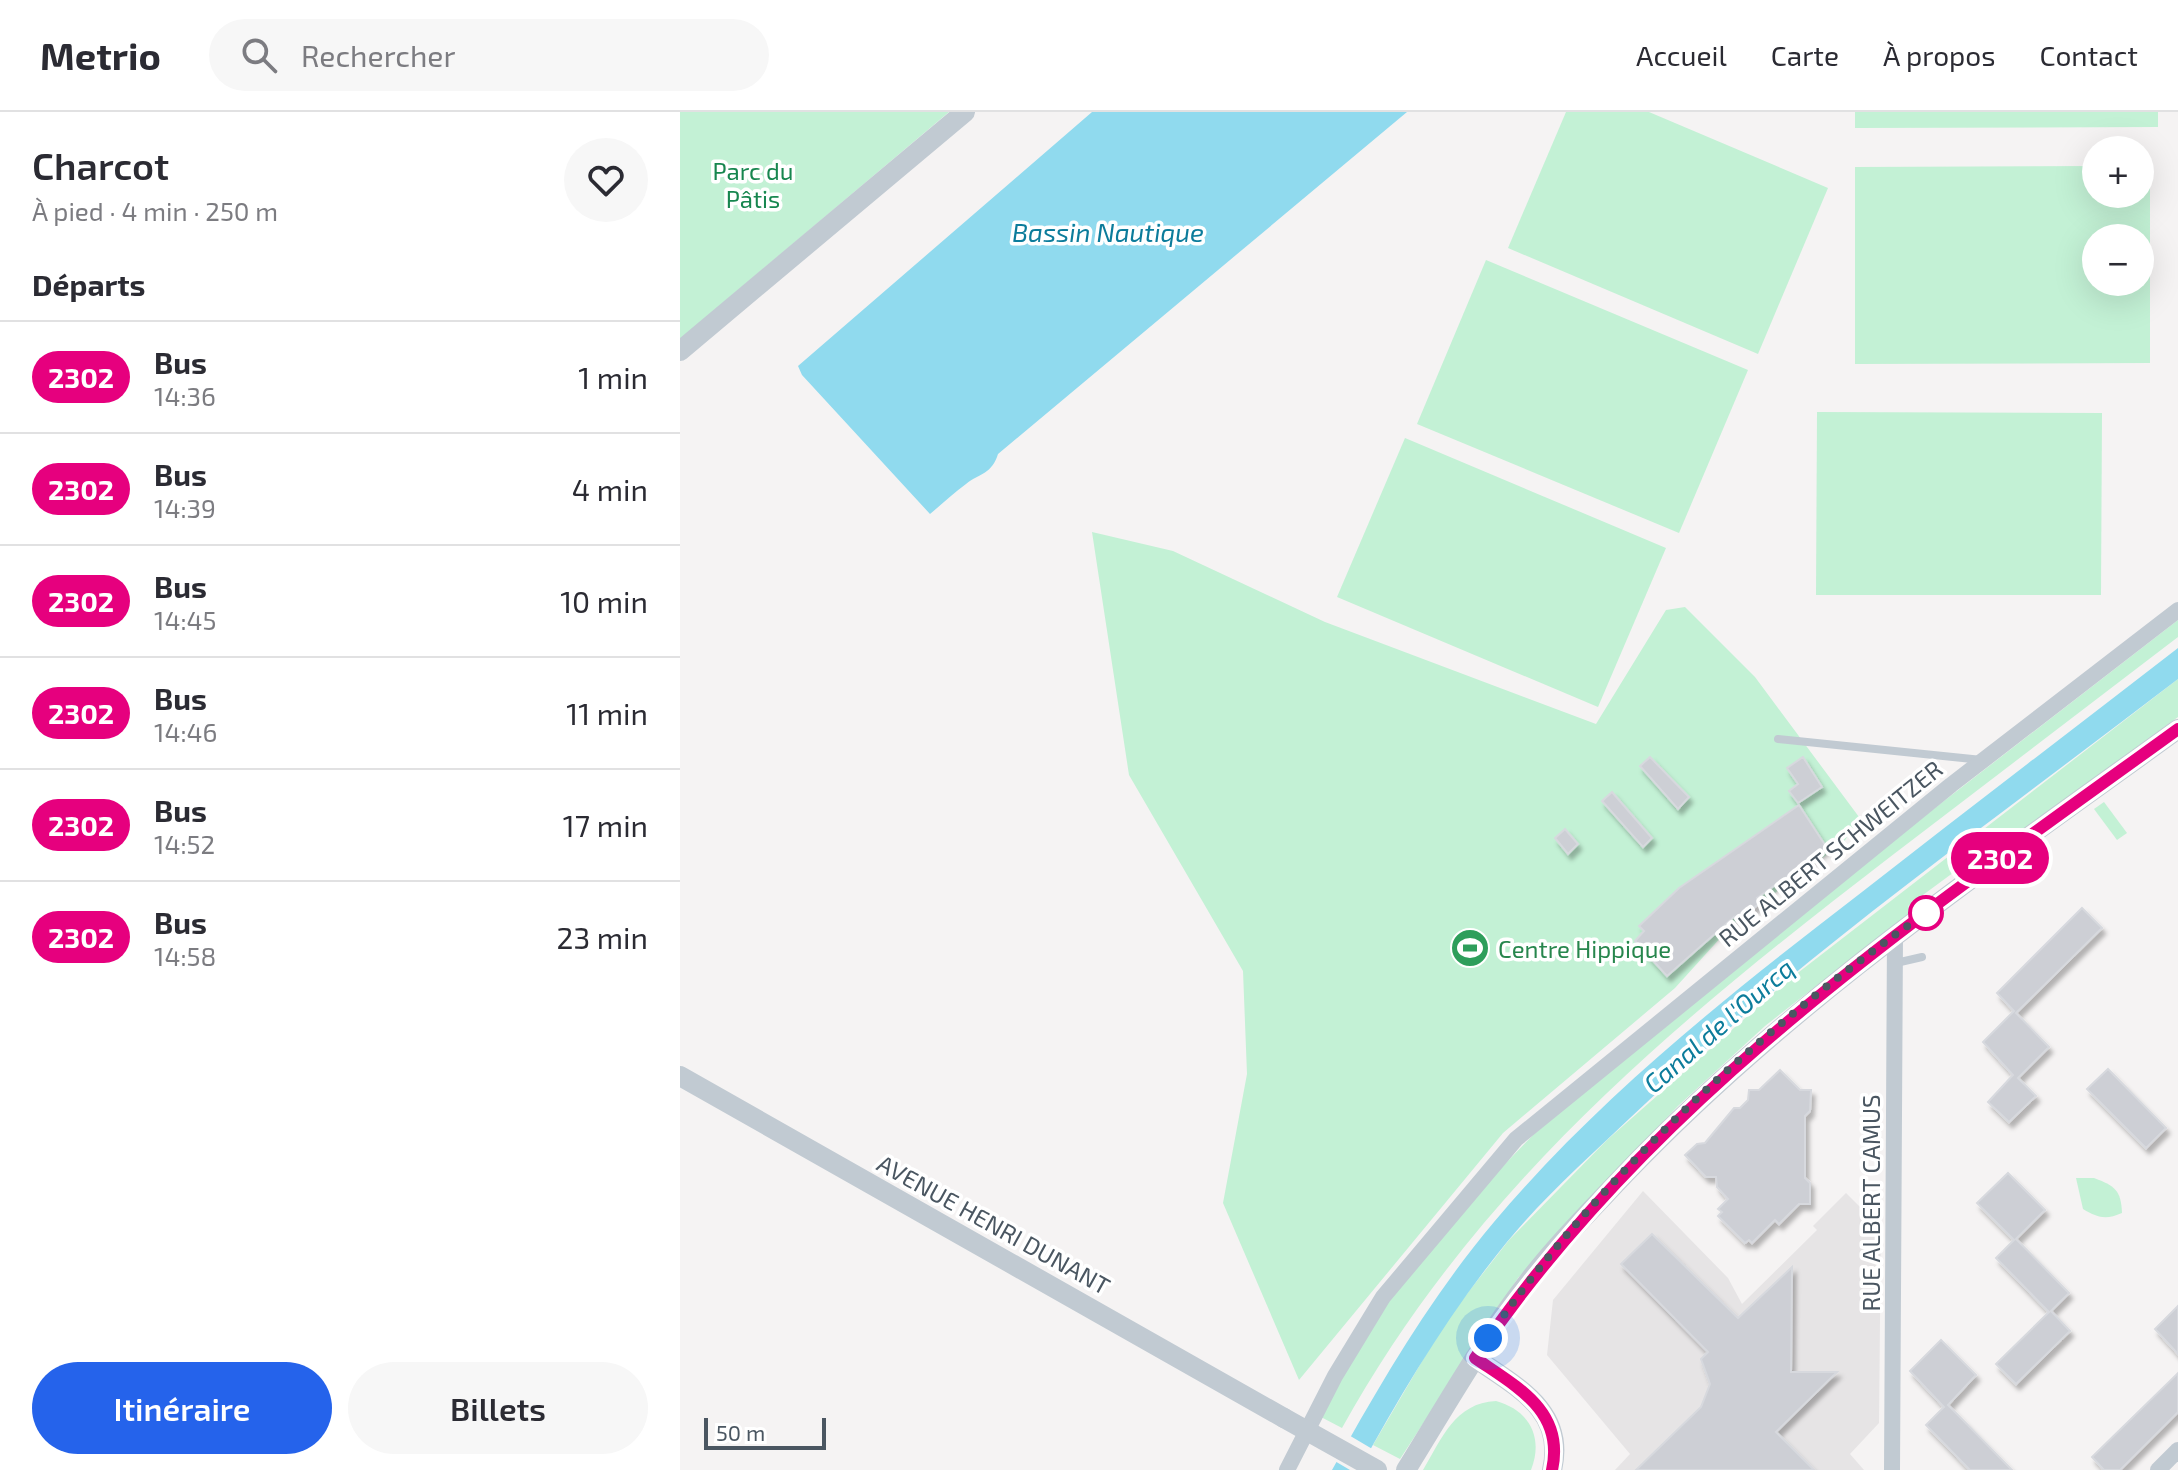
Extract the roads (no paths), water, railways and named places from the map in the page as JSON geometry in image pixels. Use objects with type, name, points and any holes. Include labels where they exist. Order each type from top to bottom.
[{"type":"street","points":[[680,351],[965,112]]},
{"type":"street","name":"RUE ALBERT SCHWEITZER","points":[[1287,1470],[1335,1376],[1383,1297],[1516,1139],[1983,760],[2178,610]]},
{"type":"street","points":[[1406,1470],[1475,1358],[1528,1282],[1664,1133],[1770,1034],[1895,936],[2178,729]]},
{"type":"street","name":"RUE ALBERT CAMUS","points":[[1892,1470],[1889,997],[1896,963],[1895,936]]},
{"type":"street","name":"AVENUE HENRI DUNANT","points":[[680,1076],[1377,1470]]},
{"type":"street","points":[[1475,1358],[1519,1387],[1543,1409],[1554,1435],[1552,1470]]},
{"type":"street","points":[[2158,1470],[2178,1450]]},
{"type":"lane","points":[[1778,739],[1983,760]]},
{"type":"lane","points":[[1896,963],[1922,957]]},
{"type":"water","name":"Bassin Nautique","points":[[1092,112],[1407,112],[998,454],[989,469],[930,514],[802,375],[798,366]]},
{"type":"water","name":"Canal de l'Ourcq","points":[[2178,648],[2178,679],[1968,838],[1761,1001],[1567,1178],[1521,1225],[1446,1324],[1359,1470],[1332,1470],[1387,1374],[1448,1281],[1494,1222],[1578,1131],[1716,1007]]},
{"type":"place","name":"Centre Hippique","points":[[1470,948]]},
{"type":"park label","name":"Parc du Pâtis","points":[[753,184]]}]
